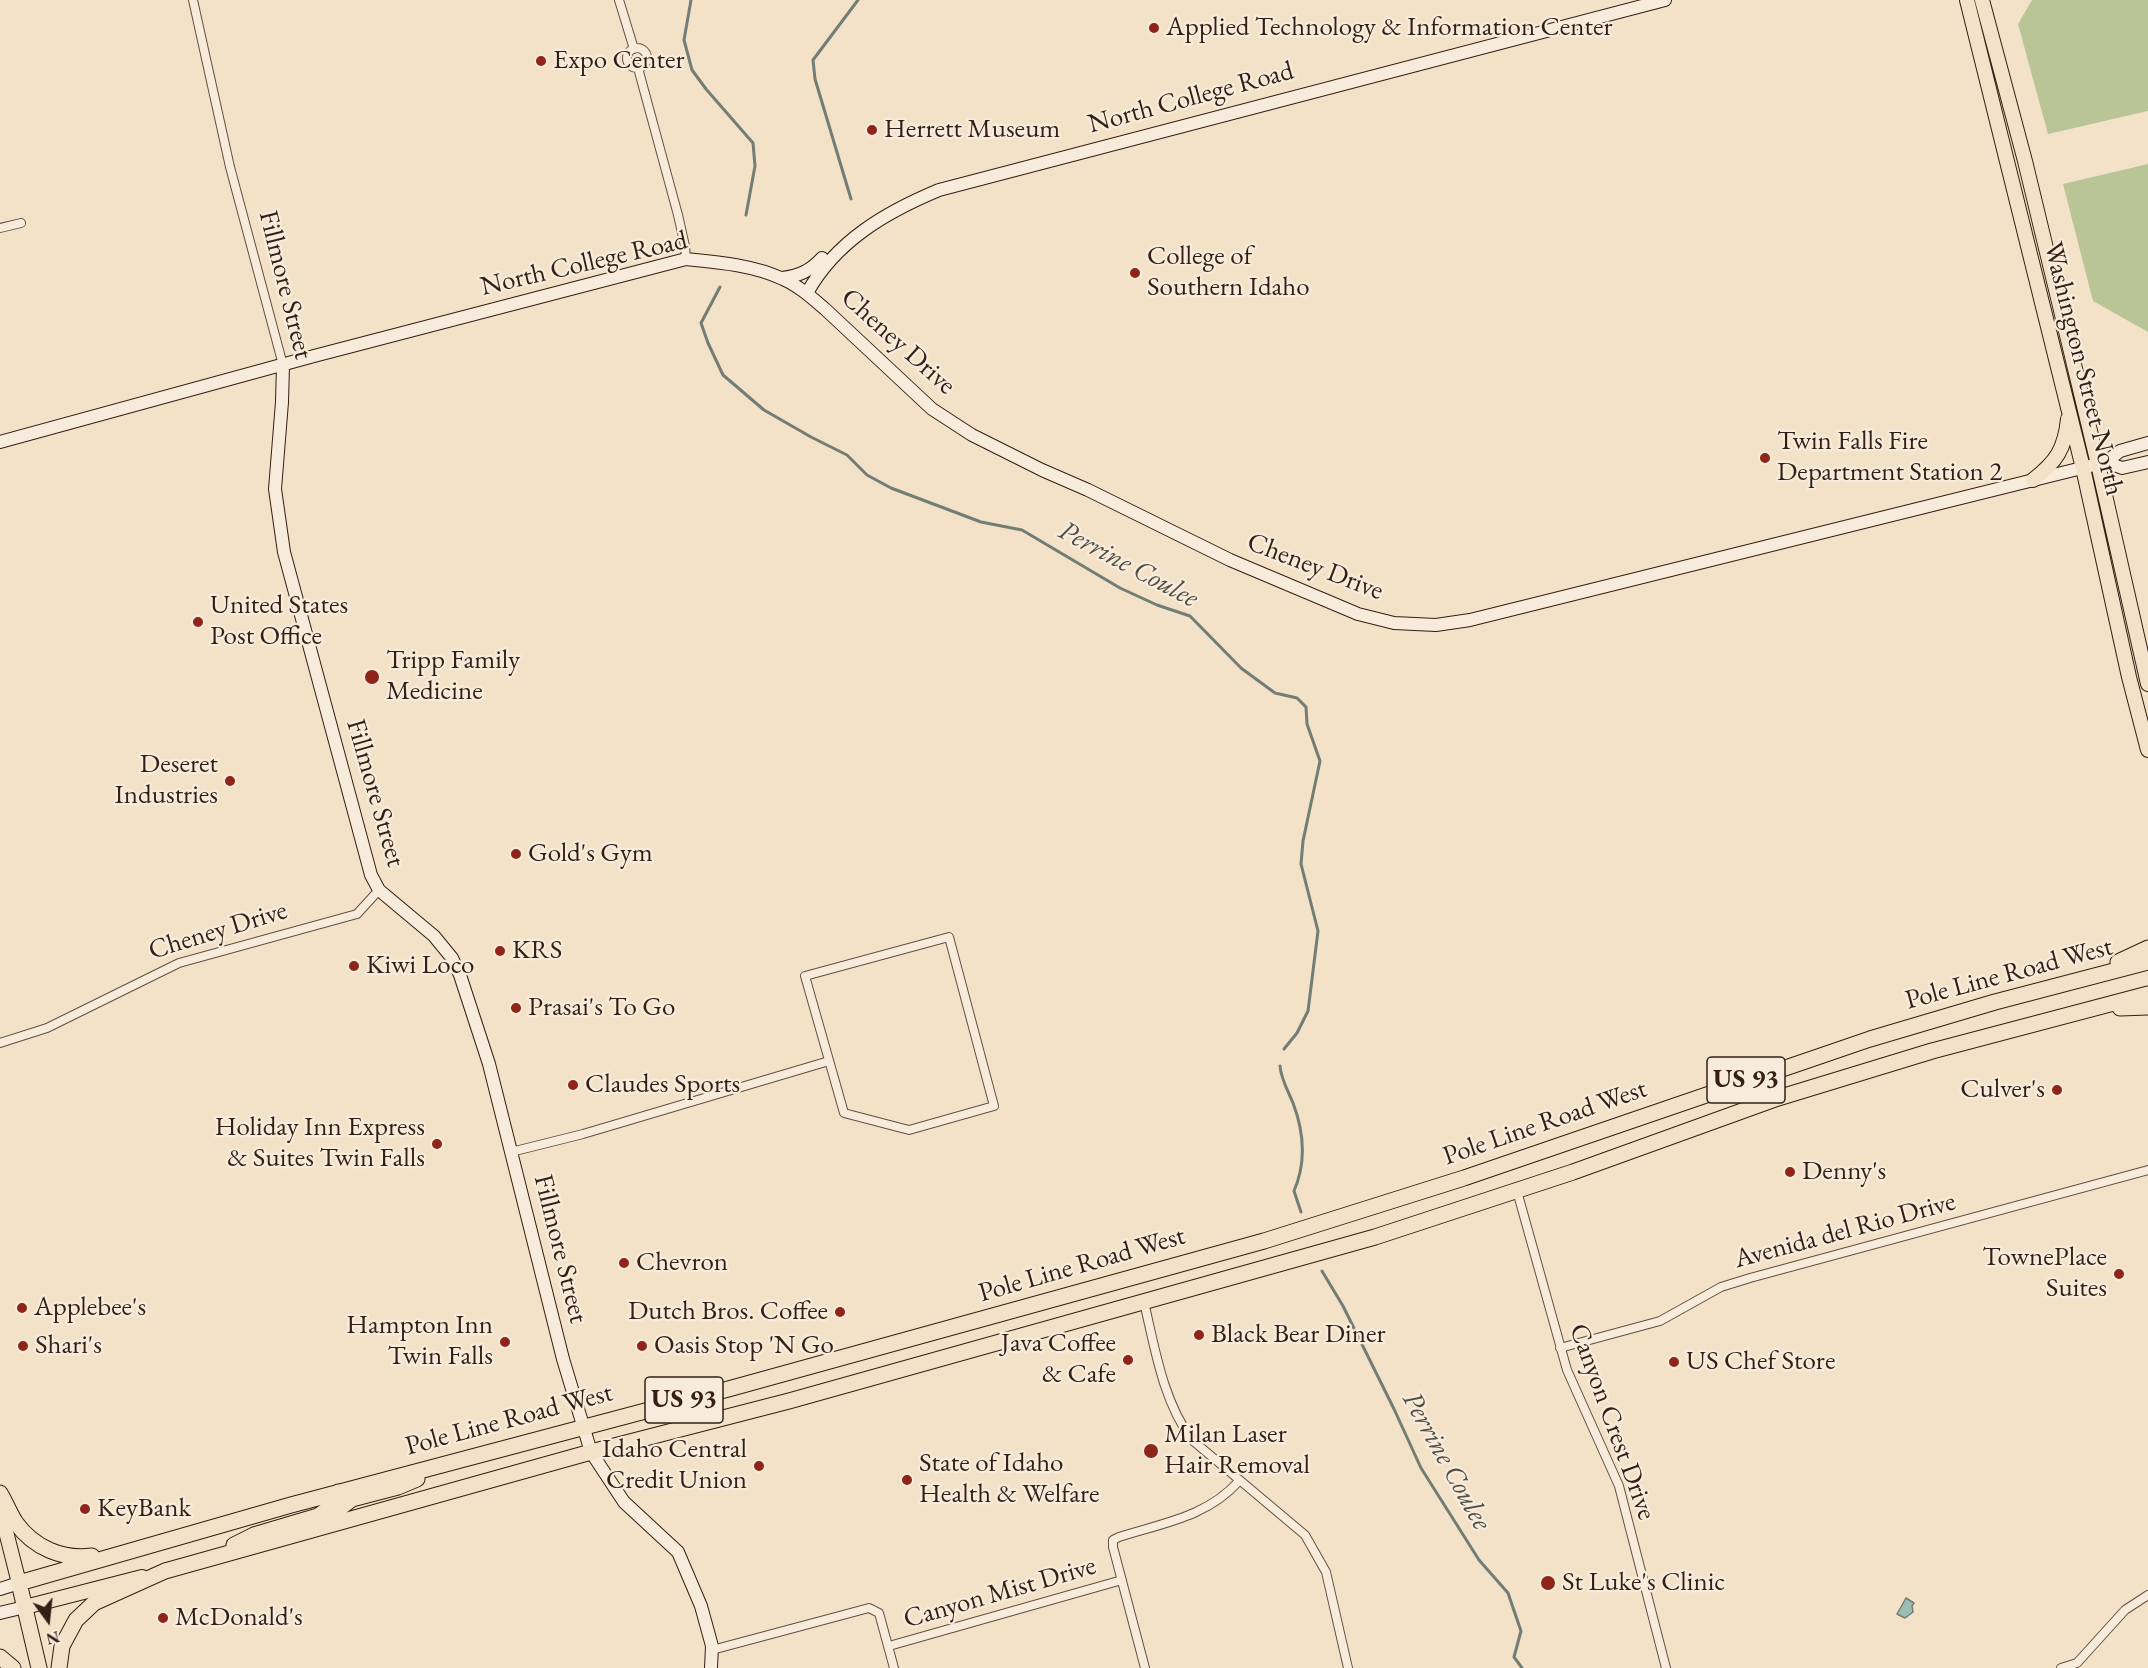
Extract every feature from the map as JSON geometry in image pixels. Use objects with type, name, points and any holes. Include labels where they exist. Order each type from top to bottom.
[{"type":"highway","points":[[2061,985],[2148,948]]},
{"type":"highway","name":"Pole Line Road West","points":[[19,1584],[338,1492],[1264,1241],[1464,1178],[1870,1039],[2148,962]]},
{"type":"highway","name":"Pole Line Road West","points":[[165,1571],[591,1452],[789,1401],[1375,1237],[1517,1191],[1778,1098],[1932,1051],[2148,994]]},
{"type":"highway","points":[[2079,1012],[2148,1006]]},
{"type":"highway","points":[[334,1524],[340,1508],[352,1499],[398,1487],[467,1457]]},
{"type":"highway","points":[[199,1562],[254,1535],[318,1516],[332,1507],[338,1492]]},
{"type":"highway","points":[[0,1493],[17,1524],[32,1539],[50,1551],[64,1556],[80,1557],[151,1545]]},
{"type":"highway","name":"US 93","points":[[59,1668],[62,1646],[76,1620],[94,1603],[165,1571]]},
{"type":"highway","points":[[19,1584],[39,1668]]},
{"type":"highway","points":[[0,1657],[13,1668]]},
{"type":"main road","name":"Washington Street North","points":[[1967,0],[2083,468],[2129,677],[2148,750]]},
{"type":"main road","name":"Washington Street North","points":[[1982,0],[2102,463],[2148,684]]},
{"type":"main road","points":[[2032,480],[2056,459],[2065,439],[2069,411]]},
{"type":"main road","points":[[0,1508],[19,1584]]},
{"type":"main road","name":"Pole Line Road West","points":[[25,1607],[165,1571]]},
{"type":"street","name":"Fillmore Street","points":[[193,0],[230,167],[283,365],[275,489],[284,552],[365,858],[379,890],[434,936],[452,958],[460,975],[480,1034],[563,1359],[591,1452],[624,1502],[678,1552],[701,1606],[712,1650],[711,1668]]},
{"type":"street","points":[[620,0],[634,49]]},
{"type":"street","name":"North College Road","points":[[0,442],[686,259],[737,265],[782,278],[807,293],[817,276],[851,239],[903,206],[939,190],[1665,0]]},
{"type":"street","points":[[634,49],[640,49],[646,56],[646,63],[638,68],[632,67],[627,59],[629,53],[634,49]]},
{"type":"street","points":[[638,68],[678,215],[686,259]]},
{"type":"street","points":[[782,278],[795,276],[813,268],[836,244],[876,212],[896,201],[939,190]]},
{"type":"street","points":[[0,228],[21,223]]},
{"type":"street","name":"Cheney Drive","points":[[807,293],[932,410],[972,435],[1230,560],[1358,614],[1394,623],[1436,625],[1470,620],[2102,463]]},
{"type":"street","points":[[2102,463],[2120,451],[2148,443]]},
{"type":"street","points":[[2102,463],[2122,468],[2148,462]]},
{"type":"street","name":"Cheney Drive","points":[[0,1043],[47,1028],[167,968],[357,914],[379,890]]},
{"type":"street","points":[[949,937],[994,1106],[909,1130],[844,1113],[829,1061],[805,976],[949,937]]},
{"type":"street","points":[[511,1152],[583,1134],[829,1061]]},
{"type":"street","name":"Avenida del Rio Drive","points":[[1560,1348],[1660,1321],[1720,1287],[2148,1170]]},
{"type":"street","name":"Canyon Crest Drive","points":[[1517,1191],[1567,1370],[1619,1486],[1666,1668]]},
{"type":"street","points":[[1144,1302],[1172,1407],[1180,1425],[1192,1440],[1305,1536],[1326,1572],[1348,1668]]},
{"type":"street","points":[[1145,1668],[1113,1540],[1205,1510],[1228,1494],[1239,1481]]},
{"type":"street","name":"Canyon Mist Drive","points":[[889,1646],[1122,1580]]},
{"type":"street","points":[[0,1589],[19,1584]]},
{"type":"street","points":[[2061,1668],[2077,1663],[2125,1611],[2148,1595]]},
{"type":"street","points":[[0,1613],[25,1607]]},
{"type":"street","points":[[712,1650],[869,1608],[879,1613],[894,1668]]},
{"type":"green space","points":[[2032,0],[2148,0],[2148,111],[2048,134],[2018,24]]},
{"type":"green space","points":[[2148,164],[2148,332],[2093,301],[2063,184]]},
{"type":"water","points":[[1906,1598],[1914,1603],[1913,1612],[1905,1618],[1897,1614]]},
{"type":"waterway","name":"Perrine Coulee","points":[[691,0],[684,40],[692,70],[753,143],[755,166],[746,215]]},
{"type":"waterway","name":"Perrine Coulee","points":[[851,199],[815,79],[813,60],[858,0]]},
{"type":"waterway","name":"Perrine Coulee","points":[[720,287],[701,323],[708,343],[723,375],[764,410],[847,455],[867,475],[891,488],[981,522],[1022,530],[1120,588],[1157,605],[1190,616],[1241,668],[1275,693],[1297,698],[1306,707],[1307,724],[1320,761],[1303,841],[1301,864],[1318,931],[1308,1011],[1297,1033],[1284,1049]]},
{"type":"waterway","name":"Perrine Coulee","points":[[1280,1066],[1283,1080],[1297,1114],[1302,1136],[1301,1169],[1294,1191],[1301,1212]]},
{"type":"waterway","name":"Perrine Coulee","points":[[1322,1271],[1343,1306],[1421,1468],[1479,1560],[1508,1593],[1521,1631],[1514,1657],[1522,1668]]},
{"type":"place","name":"Applied Technology & Information Center","points":[[1154,28]]},
{"type":"place","name":"Expo Center","points":[[541,61]]},
{"type":"place","name":"Herrett Museum","points":[[872,130]]},
{"type":"place","name":"College of Southern Idaho","points":[[1135,273]]},
{"type":"place","name":"Twin Falls Fire Department Station 2","points":[[1765,458]]},
{"type":"place","name":"United States Post Office","points":[[198,622]]},
{"type":"place","name":"Tripp Family Medicine","points":[[372,677]]},
{"type":"place","name":"Deseret Industries","points":[[230,781]]},
{"type":"place","name":"Gold's Gym","points":[[516,854]]},
{"type":"place","name":"KRS","points":[[500,951]]},
{"type":"place","name":"Kiwi Loco","points":[[354,966]]},
{"type":"place","name":"Prasai's To Go","points":[[516,1008]]},
{"type":"place","name":"Claudes Sports","points":[[573,1085]]},
{"type":"place","name":"Culver's","points":[[2057,1090]]},
{"type":"place","name":"Holiday Inn Express & Suites Twin Falls","points":[[437,1144]]},
{"type":"place","name":"Denny's","points":[[1790,1172]]},
{"type":"place","name":"Chevron","points":[[624,1263]]},
{"type":"place","name":"TownePlace Suites","points":[[2119,1274]]},
{"type":"place","name":"Applebee's","points":[[22,1308]]},
{"type":"place","name":"Dutch Bros. Coffee","points":[[840,1312]]},
{"type":"place","name":"Black Bear Diner","points":[[1199,1335]]},
{"type":"place","name":"Hampton Inn Twin Falls","points":[[505,1342]]},
{"type":"place","name":"Shari's","points":[[23,1346]]},
{"type":"place","name":"Oasis Stop 'N Go","points":[[642,1346]]},
{"type":"place","name":"Java Coffee & Cafe","points":[[1128,1360]]},
{"type":"place","name":"US Chef Store","points":[[1674,1362]]},
{"type":"place","name":"Milan Laser Hair Removal","points":[[1151,1451]]},
{"type":"place","name":"Idaho Central Credit Union","points":[[759,1466]]},
{"type":"place","name":"State of Idaho Health & Welfare","points":[[907,1480]]},
{"type":"place","name":"KeyBank","points":[[85,1509]]},
{"type":"place","name":"St Luke's Clinic","points":[[1548,1583]]},
{"type":"place","name":"McDonald's","points":[[163,1618]]}]
